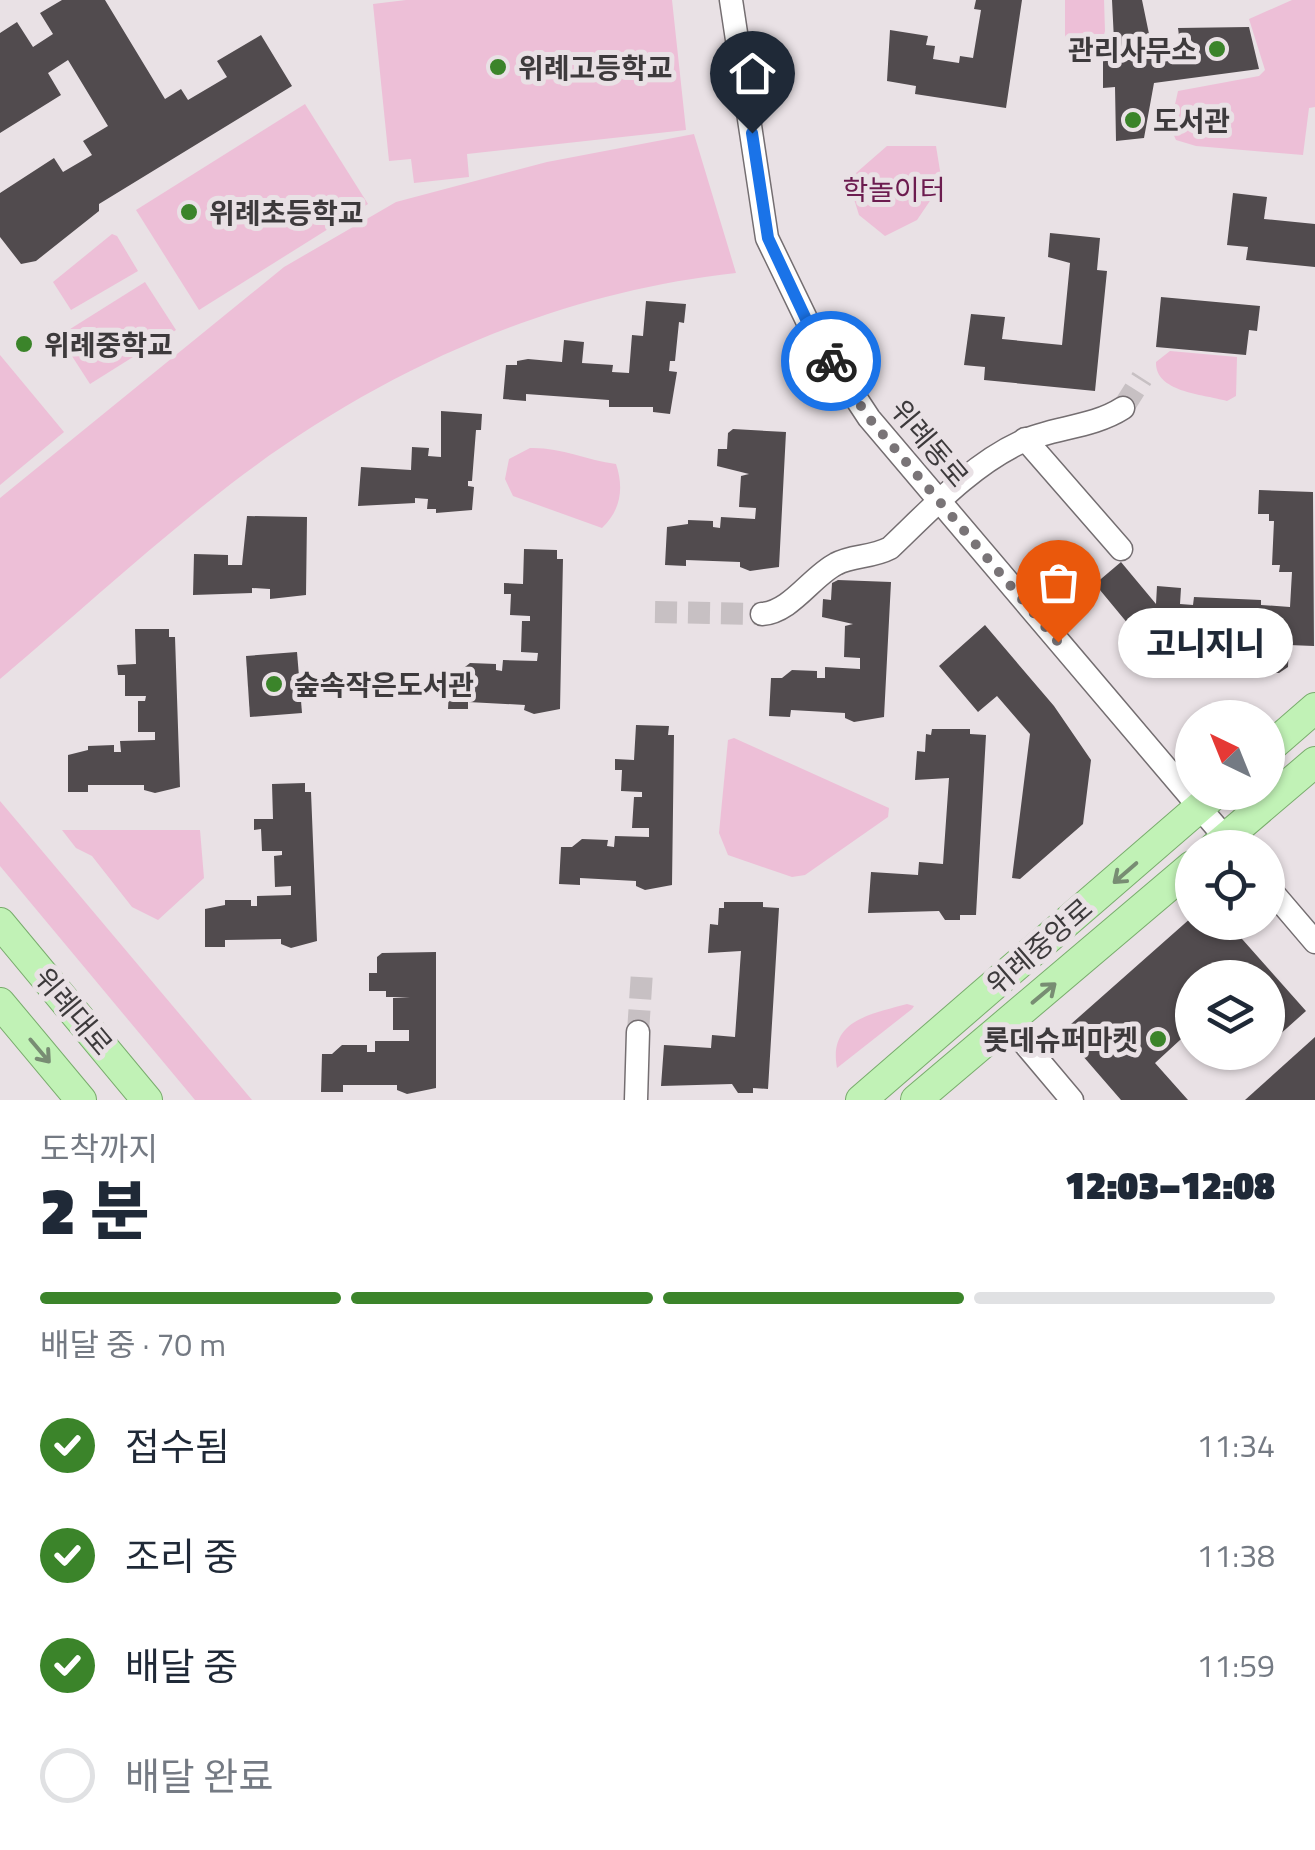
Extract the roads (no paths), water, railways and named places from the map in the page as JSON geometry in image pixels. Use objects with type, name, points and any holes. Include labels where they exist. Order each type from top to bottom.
[{"type":"main road","points":[[1285,734],[1315,708]]},
{"type":"main road","points":[[1240,830],[1315,762]]},
{"type":"main road","name":"위례중앙로","points":[[861,1100],[1198,810]]},
{"type":"main road","name":"위례중앙로","points":[[916,1100],[1175,881]]},
{"type":"main road","name":"위례대로","points":[[0,923],[147,1100]]},
{"type":"main road","name":"위례대로","points":[[0,1003],[81,1100]]},
{"type":"street","name":"위례동로","points":[[732,0],[768,238],[813,334],[869,418],[939,502],[1175,764]]},
{"type":"street","points":[[762,614],[781,608],[835,564],[868,559],[890,548],[1000,453],[1026,440],[1064,431],[1123,408]]},
{"type":"street","points":[[1026,440],[1121,549]]},
{"type":"street","points":[[1285,907],[1315,942]]},
{"type":"street","points":[[1008,1024],[1072,1100]]},
{"type":"street","points":[[636,1100],[638,1032]]},
{"type":"tunnel","points":[[1123,408],[1142,378]]},
{"type":"tunnel","points":[[655,612],[762,614]]},
{"type":"tunnel","points":[[638,1032],[642,972]]},
{"type":"place","name":"관리사무소","points":[[1217,49]]},
{"type":"place","name":"위례고등학교","points":[[498,67]]},
{"type":"place","name":"도서관","points":[[1133,120]]},
{"type":"place","name":"위례초등학교","points":[[189,212]]},
{"type":"place","name":"위례중학교","points":[[24,344]]},
{"type":"place","name":"고니지니","points":[[1058,642]]},
{"type":"place","name":"숲속작은도서관","points":[[274,684]]},
{"type":"place","name":"롯데슈퍼마켓","points":[[1158,1039]]},
{"type":"park label","name":"학놀이터","points":[[894,189]]}]
